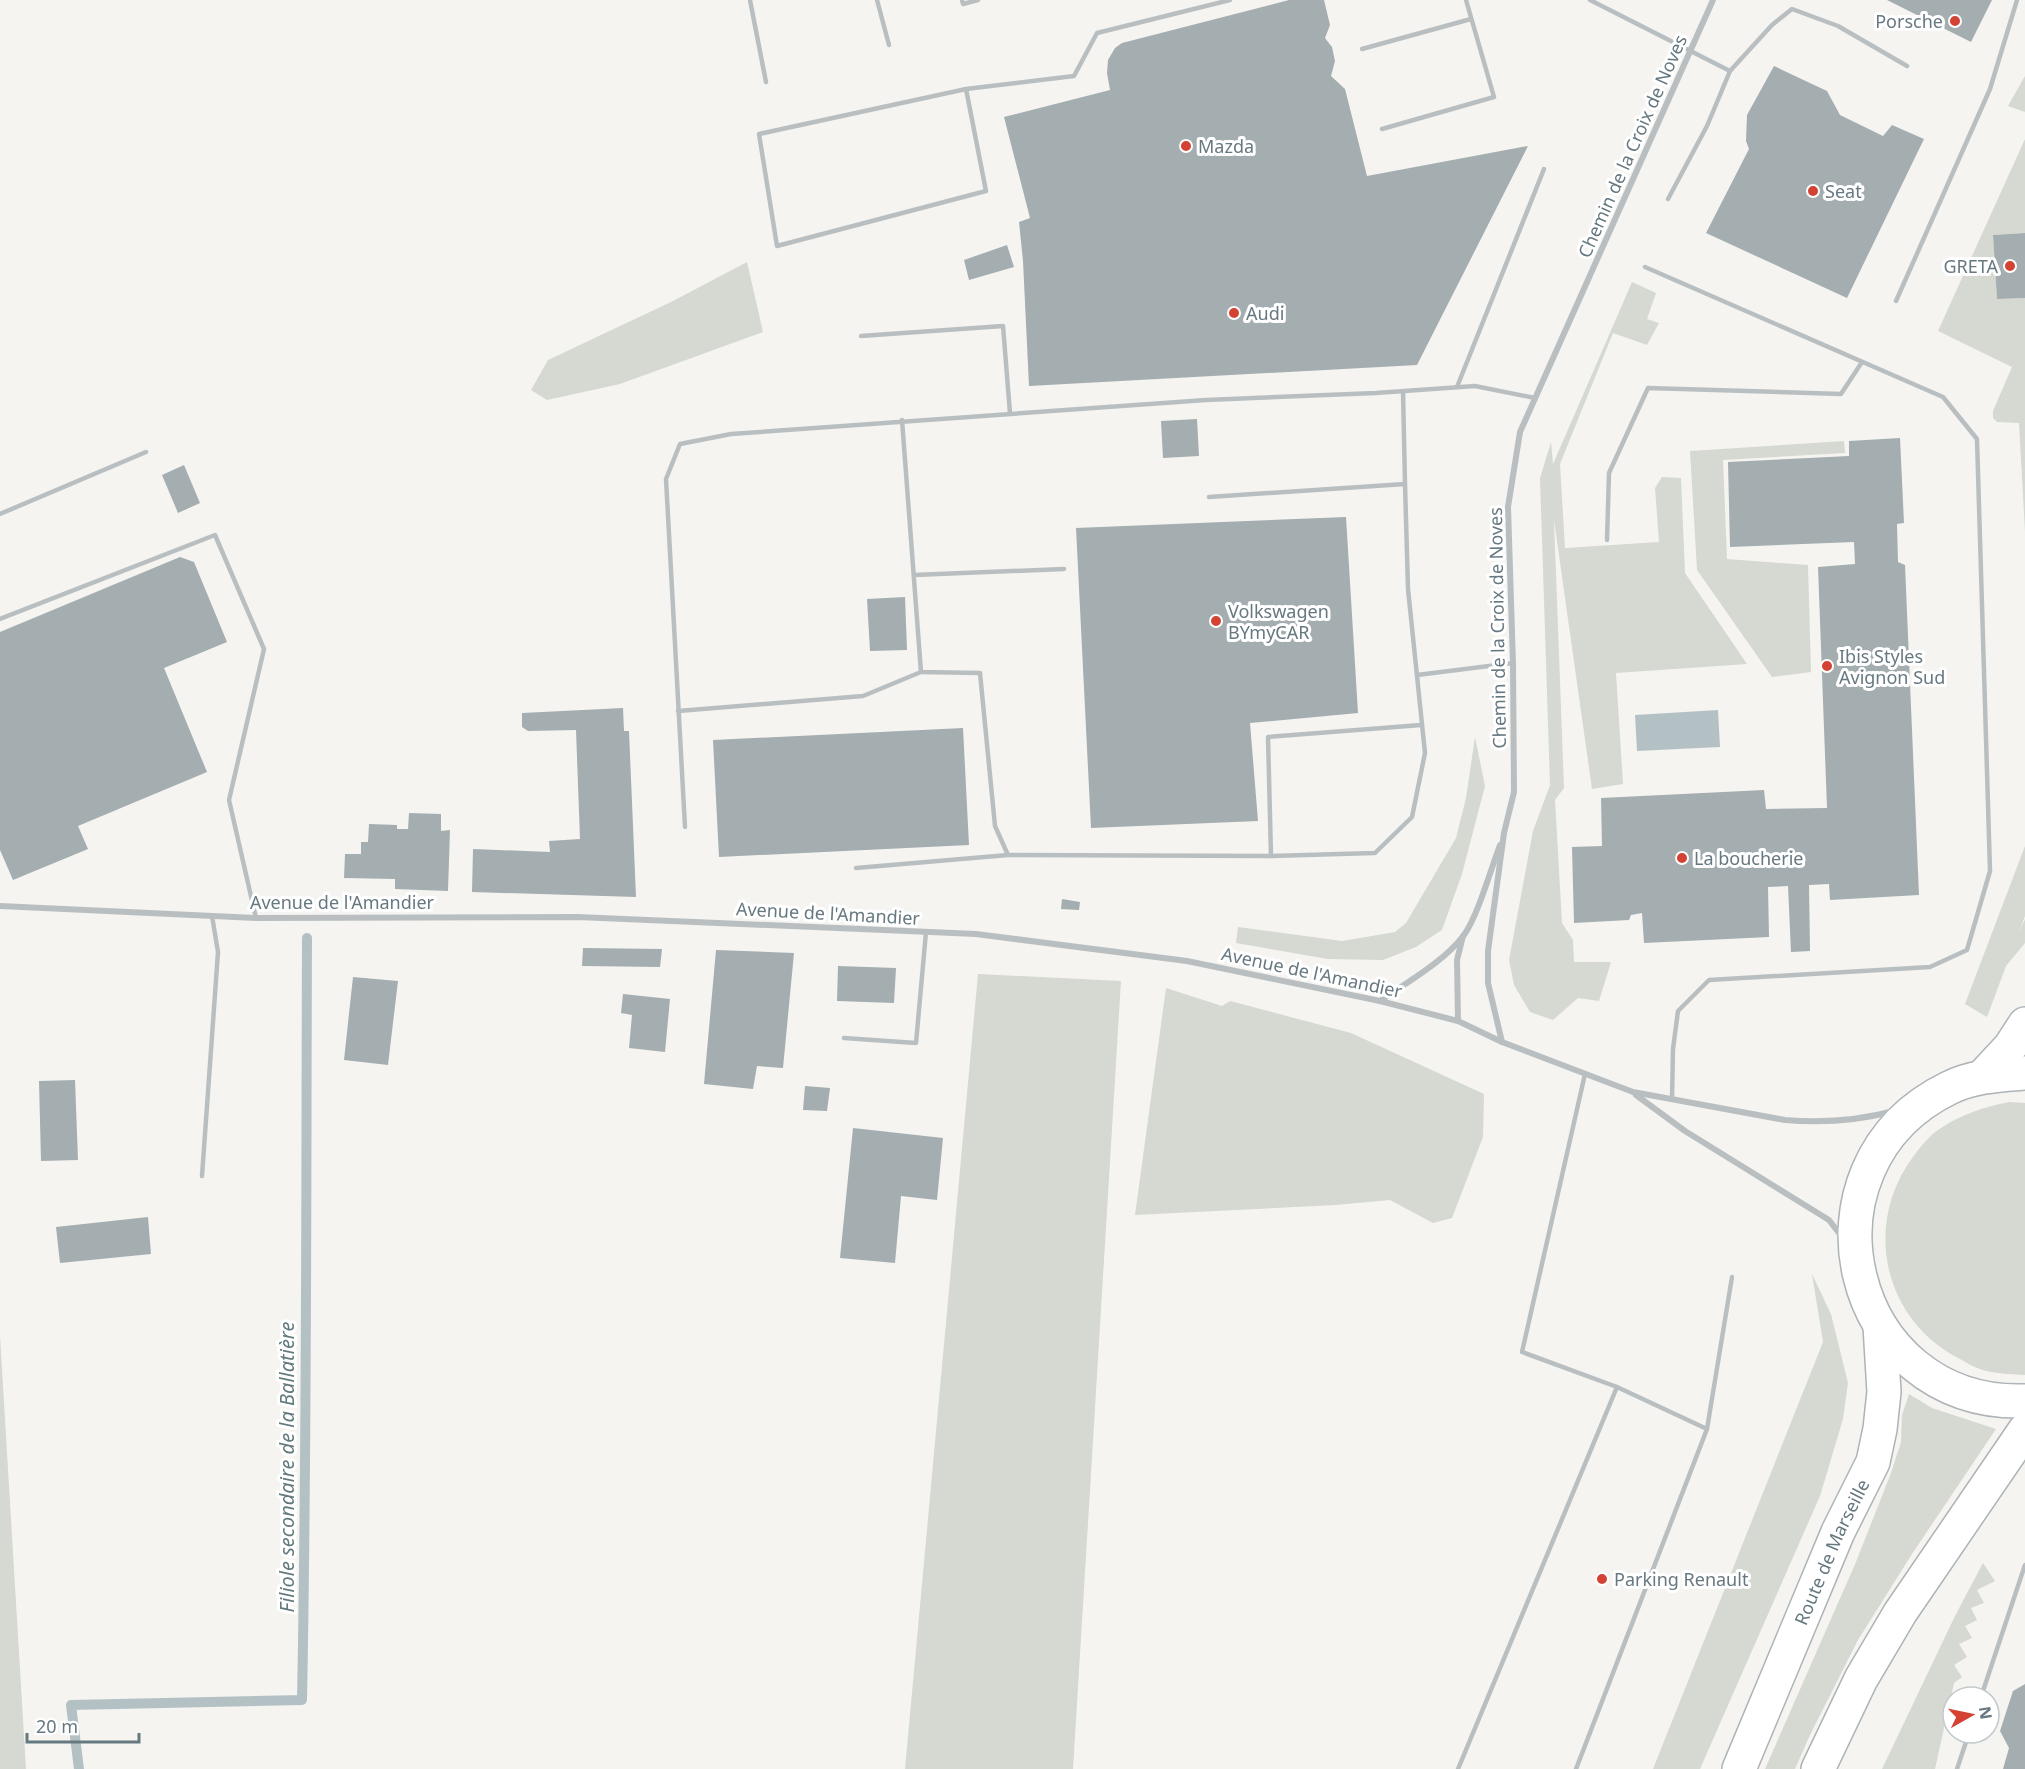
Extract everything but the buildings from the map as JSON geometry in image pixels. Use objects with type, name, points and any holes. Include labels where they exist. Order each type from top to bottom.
[{"type":"main road","points":[[1983,1076],[2010,1047],[2025,1024]]},
{"type":"main road","points":[[2025,1073],[1983,1076],[1951,1087],[1910,1107],[1881,1146],[1868,1171],[1859,1198],[1856,1217],[1855,1255],[1863,1292],[1880,1326],[1896,1347],[1915,1365],[1937,1380],[1961,1391],[1986,1399],[2025,1401]]},
{"type":"main road","name":"Route de Marseille","points":[[1739,1769],[1838,1532],[1873,1462],[1884,1392],[1880,1326]]},
{"type":"main road","points":[[1818,1769],[1861,1680],[1900,1613],[2025,1430]]},
{"type":"street","name":"Chemin de la Croix de Noves","points":[[1502,1042],[1488,983],[1488,951],[1504,833],[1514,792],[1508,507],[1520,432],[1713,0]]},
{"type":"street","points":[[1458,1021],[1457,960],[1504,833]]},
{"type":"street","name":"Avenue de l'Amandier","points":[[0,906],[256,918],[578,917],[976,934],[1187,961],[1380,1001],[1458,1021],[1502,1042],[1633,1092],[1785,1120],[1811,1122],[1869,1118],[1910,1107]]},
{"type":"street","points":[[1380,1001],[1438,960],[1464,936]]},
{"type":"street","name":"Avenue de l'Amandier","points":[[1633,1092],[1685,1131],[1829,1220],[1855,1255]]},
{"type":"lane","points":[[750,0],[766,82]]},
{"type":"lane","points":[[877,0],[889,45]]},
{"type":"lane","points":[[962,0],[963,4],[978,0]]},
{"type":"lane","points":[[966,89],[986,191],[777,246],[759,134],[966,89],[1074,76],[1097,33],[1230,0]]},
{"type":"lane","points":[[1382,129],[1494,97],[1466,0]]},
{"type":"lane","points":[[1590,0],[1730,71]]},
{"type":"lane","points":[[1896,301],[1990,89],[2017,0]]},
{"type":"lane","points":[[1668,199],[1707,126],[1730,71],[1772,25],[1792,9],[1838,26],[1906,66]]},
{"type":"lane","points":[[1362,49],[1472,19]]},
{"type":"lane","points":[[1457,387],[1544,169]]},
{"type":"lane","points":[[1646,267],[1942,397],[1977,439],[1990,871],[1967,950],[1930,967],[1709,980],[1678,1011],[1672,1049],[1672,1099]]},
{"type":"lane","points":[[861,336],[1003,326],[1010,413]]},
{"type":"lane","points":[[1606,540],[1609,473],[1648,388],[1842,394],[1862,362]]},
{"type":"lane","points":[[685,828],[666,479],[680,444],[731,434],[1206,400],[1475,386],[1535,398]]},
{"type":"lane","points":[[856,868],[1008,855],[1271,856],[1375,853],[1412,818],[1425,753],[1408,589],[1403,391]]},
{"type":"lane","points":[[903,420],[921,672]]},
{"type":"lane","points":[[0,514],[146,452]]},
{"type":"lane","points":[[1209,497],[1405,484]]},
{"type":"lane","points":[[0,619],[215,535],[264,649],[229,800],[256,918]]},
{"type":"lane","points":[[914,574],[1064,569]]},
{"type":"lane","points":[[1417,675],[1513,663]]},
{"type":"lane","points":[[678,711],[863,696],[921,672],[980,673],[995,826],[1008,855]]},
{"type":"lane","points":[[1271,856],[1268,737],[1421,724]]},
{"type":"lane","points":[[202,1176],[218,952],[212,916]]},
{"type":"lane","points":[[844,1038],[916,1043],[926,932]]},
{"type":"lane","points":[[1585,1074],[1522,1352],[1617,1387],[1707,1429]]},
{"type":"lane","points":[[1576,1769],[1707,1429],[1732,1276]]},
{"type":"lane","points":[[1458,1769],[1617,1387]]},
{"type":"lane","points":[[1985,1685],[2025,1565]]},
{"type":"lane","points":[[1957,1769],[1965,1745]]},
{"type":"shaded area","points":[[2025,76],[2025,112],[2008,106]]},
{"type":"shaded area","points":[[2025,139],[2025,233],[1993,235],[1997,299],[2025,298],[2025,532],[2019,423],[1997,422],[1993,418],[1993,411],[2012,367],[1938,331]]},
{"type":"shaded area","points":[[747,262],[763,332],[620,384],[547,400],[531,390],[548,360],[671,302]]},
{"type":"shaded area","points":[[1632,282],[1656,293],[1647,319],[1659,323],[1647,345],[1613,333],[1560,464],[1565,548],[1659,542],[1655,488],[1662,477],[1681,478],[1685,573],[1747,664],[1616,673],[1623,784],[1592,789],[1554,520],[1564,788],[1555,800],[1562,923],[1573,940],[1574,962],[1611,962],[1599,1001],[1578,998],[1553,1020],[1530,1012],[1514,985],[1509,960],[1533,831],[1550,785],[1540,478],[1551,442],[1553,464]]},
{"type":"shaded area","points":[[1844,441],[1845,453],[1723,460],[1727,559],[1808,565],[1811,672],[1772,677],[1697,570],[1690,451]]},
{"type":"shaded area","points":[[1718,710],[1720,747],[1637,751],[1635,715]]},
{"type":"shaded area","points":[[1475,737],[1485,786],[1462,874],[1442,930],[1416,947],[1383,960],[1328,959],[1236,943],[1238,927],[1342,941],[1395,932],[1406,923],[1456,838],[1466,798]]},
{"type":"shaded area","points":[[2025,846],[2025,916],[2019,932],[2025,919],[2025,943],[2006,966],[1987,1017],[1965,1004]]},
{"type":"shaded area","points":[[978,974],[1121,981],[1073,1769],[905,1769]]},
{"type":"shaded area","points":[[1166,988],[1222,1006],[1230,1001],[1351,1033],[1484,1094],[1483,1137],[1452,1218],[1433,1223],[1390,1200],[1336,1205],[1135,1215]]},
{"type":"shaded area","points":[[2009,1102],[2025,1103],[2025,1375],[1985,1371],[1960,1359],[1934,1342],[1913,1321],[1898,1296],[1889,1269],[1885,1241],[1888,1212],[1897,1184],[1925,1141],[1949,1123],[1965,1115]]},
{"type":"shaded area","points":[[1812,1274],[1831,1314],[1848,1383],[1843,1419],[1820,1496],[1700,1769],[1653,1769],[1823,1342]]},
{"type":"shaded area","points":[[0,1336],[26,1769],[0,1769]]},
{"type":"shaded area","points":[[1909,1394],[1932,1408],[1996,1429],[1912,1554],[1858,1640],[1795,1769],[1765,1769],[1856,1562],[1891,1473],[1901,1442],[1902,1415]]},
{"type":"shaded area","points":[[1983,1563],[1995,1581],[1977,1590],[1984,1603],[1971,1608],[1977,1620],[1965,1626],[1972,1638],[1959,1644],[1967,1657],[1954,1665],[1962,1677],[1954,1685],[1941,1685],[1941,1742],[1935,1769],[1882,1769],[1955,1616]]},
{"type":"waterway","name":"Filiole secondaire de la Ballatière","points":[[79,1769],[71,1705],[302,1700],[306,1414],[307,938]]},
{"type":"place","name":"Porsche","points":[[1955,21]]},
{"type":"place","name":"Mazda","points":[[1186,146]]},
{"type":"place","name":"Seat","points":[[1813,191]]},
{"type":"place","name":"GRETA","points":[[2010,266]]},
{"type":"place","name":"Audi","points":[[1234,313]]},
{"type":"place","name":"Volkswagen BYmyCAR","points":[[1216,621]]},
{"type":"place","name":"Ibis Styles Avignon Sud","points":[[1827,666]]},
{"type":"place","name":"La boucherie","points":[[1682,858]]},
{"type":"place","name":"Parking Renault","points":[[1602,1579]]}]
